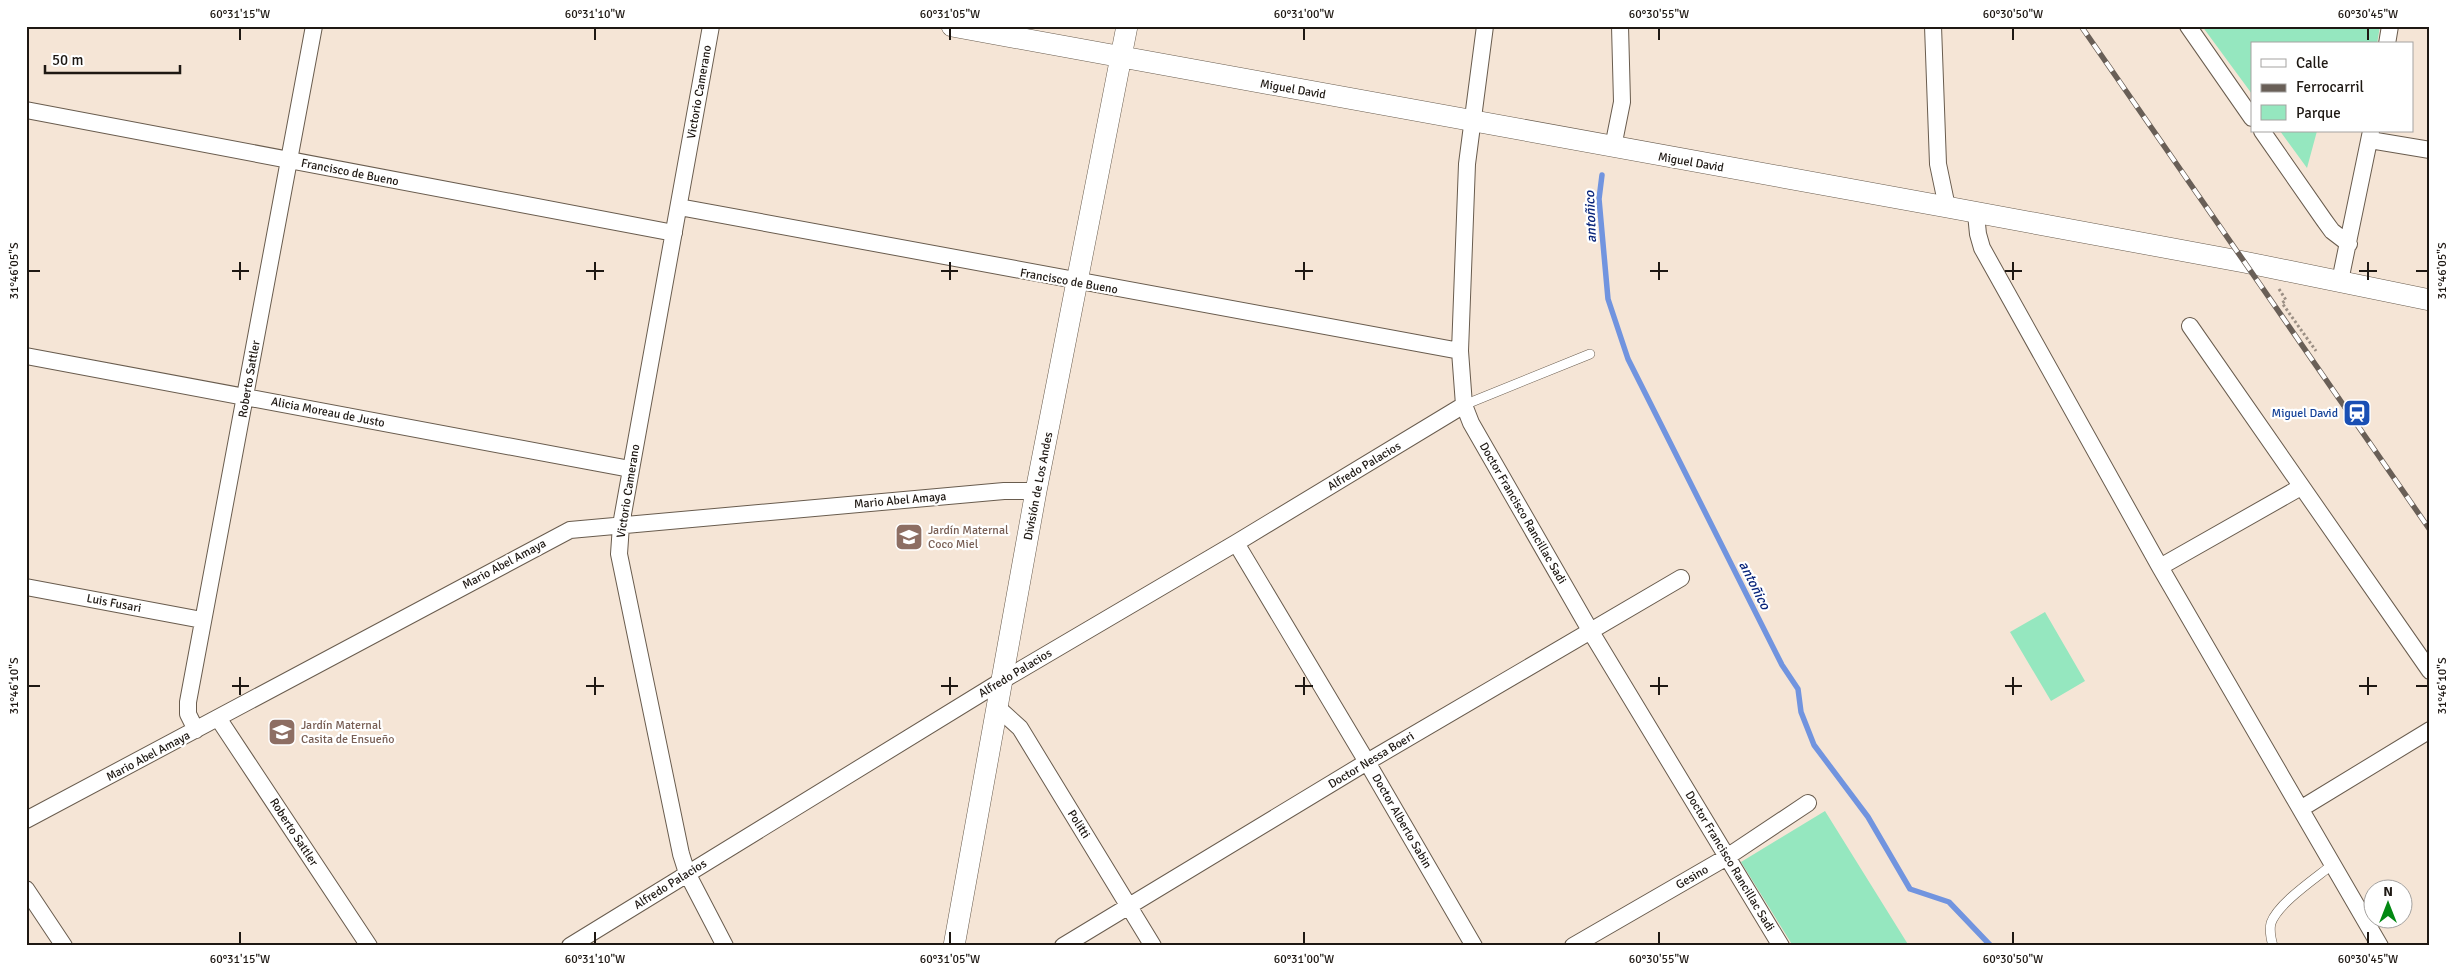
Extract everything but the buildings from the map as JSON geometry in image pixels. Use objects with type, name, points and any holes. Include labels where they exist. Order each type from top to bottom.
[{"type":"street","name":"Roberto Sattler","points":[[196,730],[188,714],[188,702],[314,26]]},
{"type":"street","name":"Victorio Camerano","points":[[711,26],[630,469],[621,525],[619,554],[681,854],[687,873],[725,946]]},
{"type":"street","name":"Miguel David","points":[[952,26],[1471,122],[1947,207],[1976,214],[2264,266],[2430,300]]},
{"type":"street","name":"División de Los Andes","points":[[954,946],[1036,491],[1127,26]]},
{"type":"street","name":"Doctor Francisco Rancillac Sadi","points":[[1485,26],[1467,164],[1460,351],[1464,405],[1471,423],[1591,632],[1781,946]]},
{"type":"street","points":[[1613,147],[1622,102],[1620,26]]},
{"type":"street","points":[[1933,26],[1938,164],[1947,207]]},
{"type":"street","points":[[2188,26],[2251,117]]},
{"type":"street","points":[[2386,42],[2390,26]]},
{"type":"street","name":"Francisco de Bueno","points":[[26,110],[674,233]]},
{"type":"street","points":[[2263,132],[2328,225],[2349,244]]},
{"type":"street","points":[[2340,281],[2371,136],[2430,150]]},
{"type":"street","name":"Francisco de Bueno","points":[[679,207],[1078,283],[1460,351]]},
{"type":"street","points":[[1976,214],[1978,234],[1982,248],[2160,567],[2302,808],[2380,946]]},
{"type":"street","points":[[2190,326],[2430,671]]},
{"type":"street","name":"Alicia Moreau de Justo","points":[[26,356],[630,469]]},
{"type":"street","name":"Alfredo Palacios","points":[[570,946],[1002,680],[1236,544],[1464,405]]},
{"type":"street","points":[[2160,567],[2301,487]]},
{"type":"street","name":"Mario Abel Amaya","points":[[26,820],[570,530],[1004,491],[1036,491]]},
{"type":"street","name":"Doctor Alberto Sabin","points":[[1236,544],[1367,762],[1474,946]]},
{"type":"street","name":"Doctor Nessa Boeri","points":[[1063,946],[1367,762],[1682,578]]},
{"type":"street","name":"Luis Fusari","points":[[26,587],[202,620]]},
{"type":"street","name":"Politti","points":[[998,708],[1020,728],[1130,905],[1153,946]]},
{"type":"street","name":"Roberto Sattler","points":[[218,718],[369,946]]},
{"type":"street","points":[[2302,808],[2430,730]]},
{"type":"street","name":"Gesino","points":[[1573,946],[1727,857],[1808,803]]},
{"type":"street","points":[[26,889],[64,946]]},
{"type":"lane","points":[[1464,405],[1590,354]]},
{"type":"lane","points":[[2273,946],[2270,936],[2271,922],[2279,911],[2332,864]]},
{"type":"path","points":[[2264,266],[2286,300],[2282,303],[2316,351]]},
{"type":"green space","points":[[2202,26],[2380,26],[2377,42],[2251,42],[2251,93]]},
{"type":"green space","points":[[2281,132],[2317,132],[2307,168]]},
{"type":"green space","points":[[2045,612],[2085,681],[2051,701],[2010,632]]},
{"type":"green space","points":[[1825,811],[1909,946],[1793,946],[1741,862]]},
{"type":"waterway","name":"antoñico","points":[[1602,175],[1599,199],[1608,299],[1628,359],[1782,665],[1798,689],[1801,712],[1814,745],[1868,817],[1910,889],[1949,902],[1991,946]]},
{"type":"railway","points":[[2081,26],[2430,530]]},
{"type":"place","name":"Miguel David","points":[[2357,413]]},
{"type":"place","name":"Jardín Maternal Coco Miel","points":[[909,537]]},
{"type":"place","name":"Jardín Maternal Casita de Ensueño","points":[[282,732]]}]
